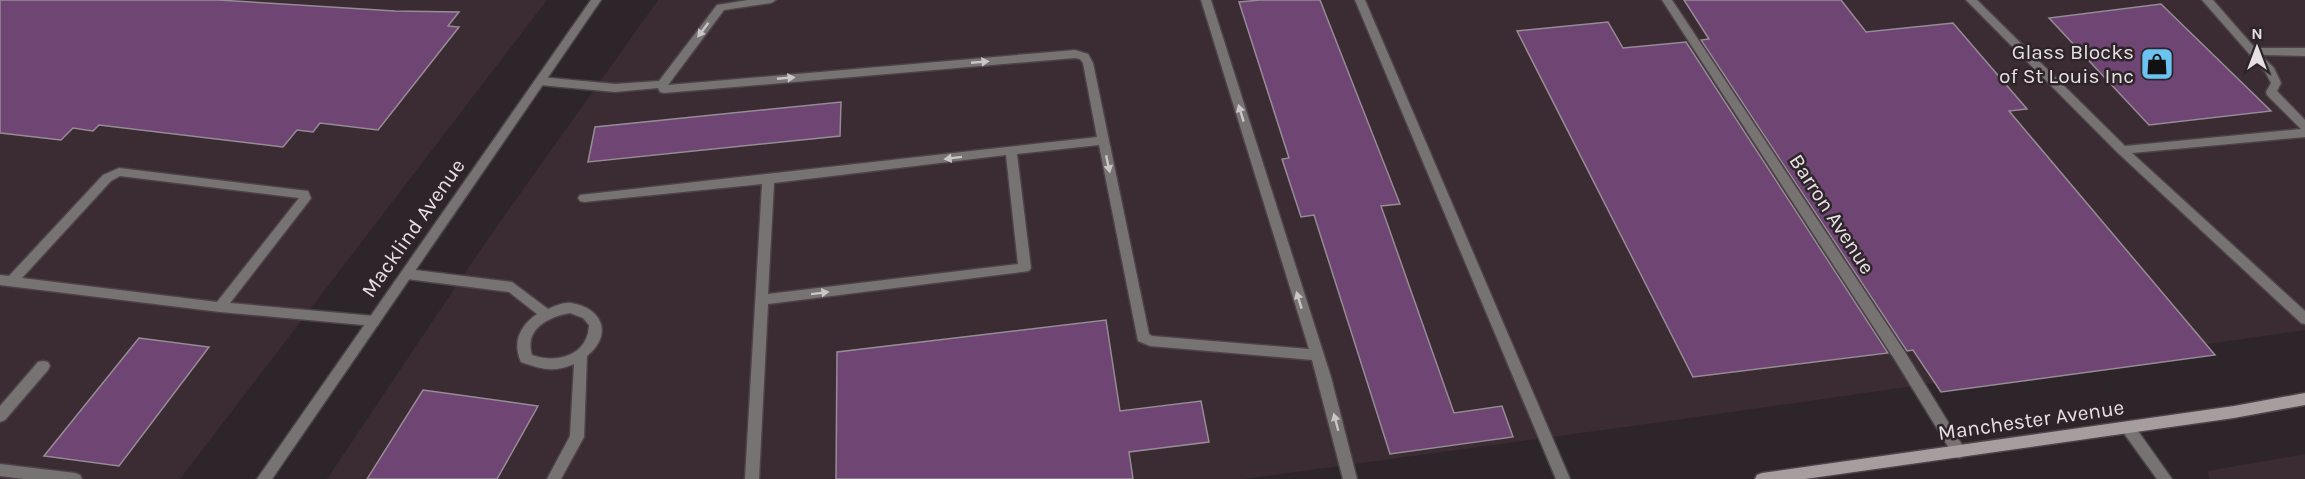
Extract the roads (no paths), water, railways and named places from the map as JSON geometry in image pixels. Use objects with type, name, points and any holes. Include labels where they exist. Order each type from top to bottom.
[{"type":"main road","name":"Manchester Avenue","points":[[1761,479],[2128,428],[2305,399]]},
{"type":"street","name":"Macklind Avenue","points":[[264,479],[596,0]]},
{"type":"street","points":[[540,81],[615,88],[662,84],[721,7],[771,0]]},
{"type":"street","points":[[1206,0],[1317,355],[1350,479]]},
{"type":"street","points":[[1360,0],[1563,479]]},
{"type":"street","name":"Barron Avenue","points":[[1667,0],[1900,356],[1959,452]]},
{"type":"street","points":[[1971,0],[2122,150],[2305,319]]},
{"type":"street","points":[[2207,0],[2270,71],[2276,82],[2271,92],[2305,127]]},
{"type":"street","points":[[2253,51],[2305,52]]},
{"type":"street","points":[[662,84],[664,89],[1075,54],[1084,56],[1088,63],[1143,337],[1150,341],[1317,355]]},
{"type":"street","points":[[2122,150],[2305,134]]},
{"type":"street","points":[[584,198],[1103,140]]},
{"type":"street","points":[[762,300],[1025,268],[1011,152]]},
{"type":"street","points":[[6,280],[107,178],[119,172],[304,194],[305,198],[220,307]]},
{"type":"street","points":[[752,479],[768,179]]},
{"type":"street","points":[[407,273],[512,287],[546,314]]},
{"type":"street","points":[[6,280],[220,307],[374,321]]},
{"type":"street","points":[[570,308],[590,313],[596,320],[598,328],[595,338],[581,356],[556,366],[545,366],[526,358],[522,350],[527,330],[546,314],[570,308]]},
{"type":"street","points":[[554,479],[577,437],[581,356]]},
{"type":"street","points":[[0,416],[43,366]]},
{"type":"street","points":[[2128,428],[2165,479]]},
{"type":"street","points":[[0,470],[47,478],[75,479]]},
{"type":"place","name":"Glass Blocks of St Louis Inc","points":[[2157,64]]}]
